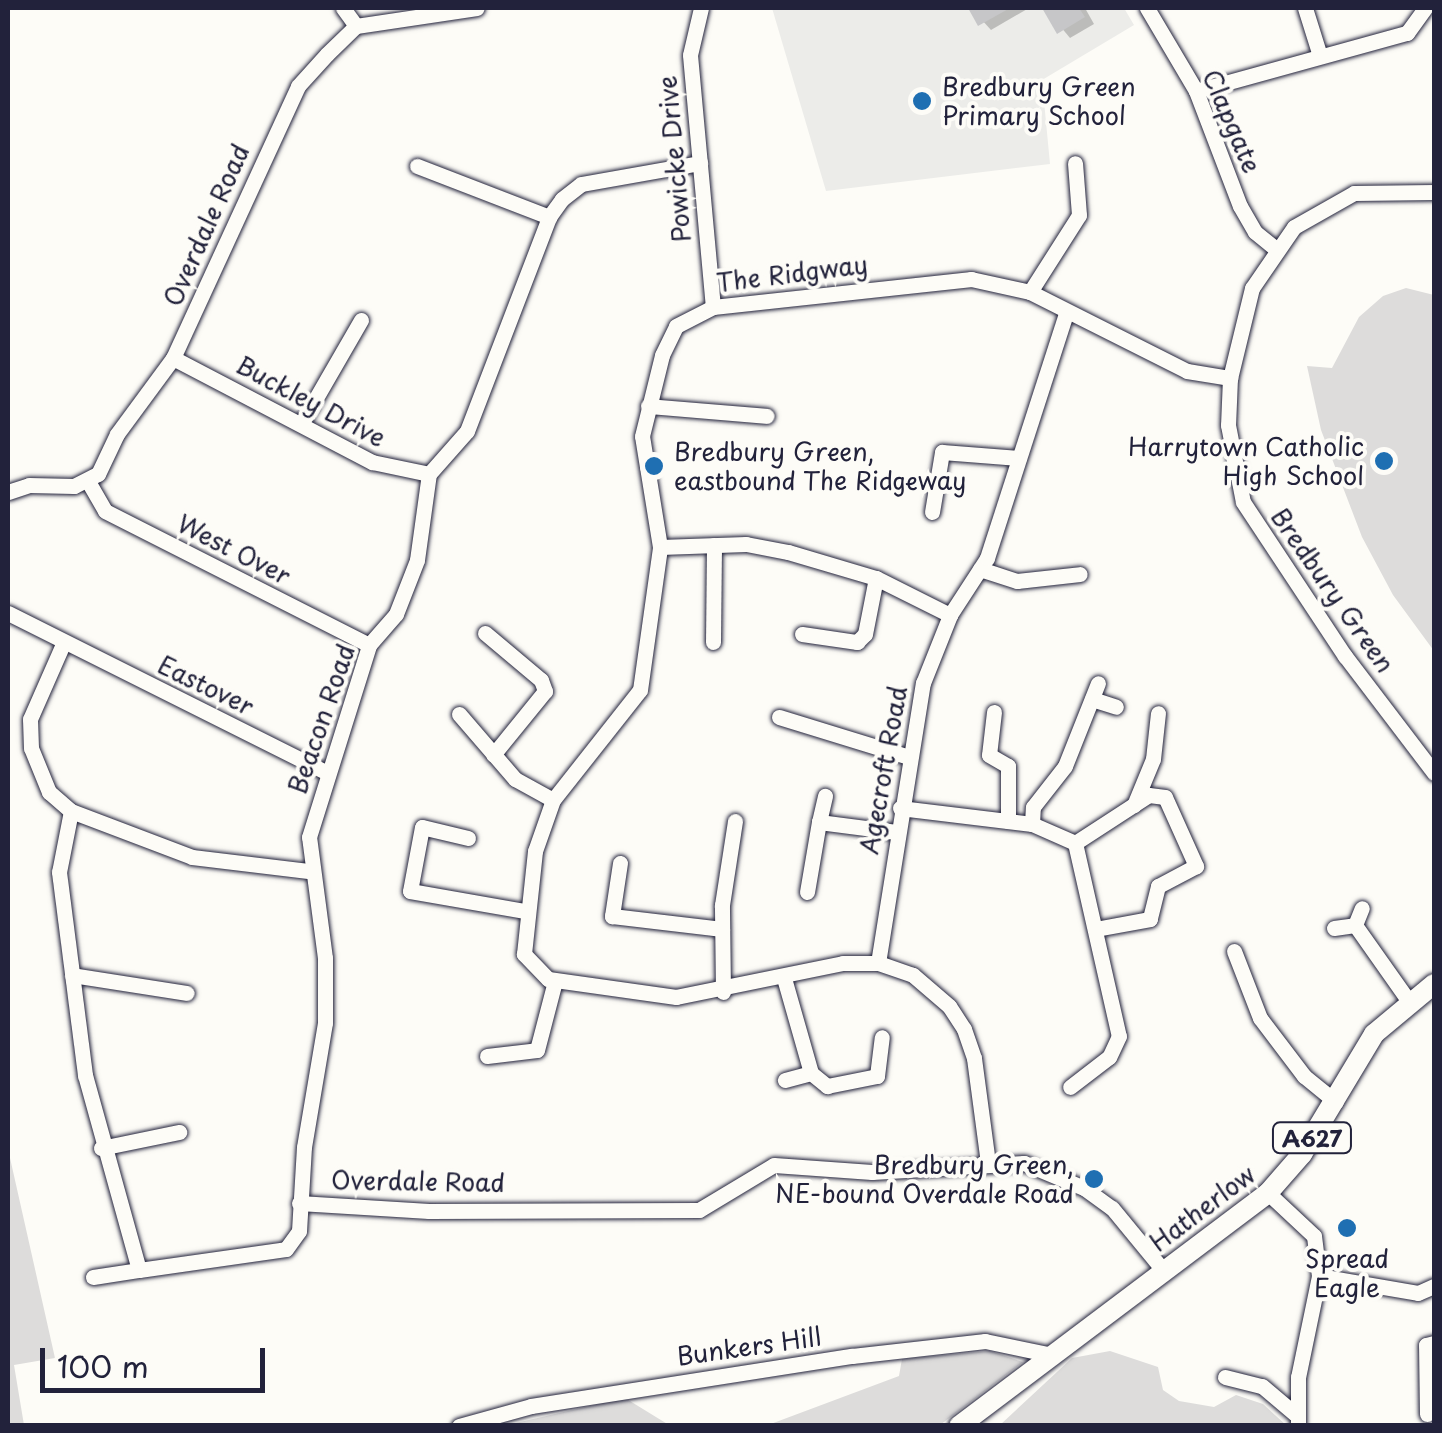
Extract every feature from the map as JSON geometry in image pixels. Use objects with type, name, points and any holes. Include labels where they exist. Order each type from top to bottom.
[{"type":"main road","name":"Hatherlow","points":[[1047,1354],[1268,1193],[1336,1102],[1374,1034],[1408,1000],[1434,984]]},
{"type":"main road","name":"A627","points":[[959,1426],[1047,1354]]},
{"type":"street","points":[[343,8],[356,26],[478,8]]},
{"type":"street","name":"Powicke Drive","points":[[700,8],[690,42],[713,307]]},
{"type":"street","name":"Clapgate","points":[[1147,8],[1196,91],[1240,206],[1254,232],[1275,248]]},
{"type":"street","points":[[1305,8],[1320,56]]},
{"type":"street","points":[[1196,91],[1407,34],[1426,8]]},
{"type":"street","name":"Overdale Road","points":[[89,483],[173,358],[298,86],[356,26]]},
{"type":"street","points":[[429,474],[467,431],[549,217],[581,184],[700,163]]},
{"type":"street","points":[[1030,292],[1079,215],[1075,163]]},
{"type":"street","points":[[422,173],[549,217]]},
{"type":"street","points":[[1275,248],[1324,205],[1354,194],[1434,192]]},
{"type":"street","name":"Bredbury Green","points":[[1275,248],[1252,288],[1230,378],[1228,425],[1243,502],[1345,656],[1434,773]]},
{"type":"street","name":"The Ridgway","points":[[554,981],[537,973],[524,954],[525,911],[534,851],[553,800],[640,690],[660,547],[642,447],[648,406],[676,326],[713,307],[964,278],[1030,292],[1066,314],[1187,371],[1230,378]]},
{"type":"street","name":"Agecroft Road","points":[[878,962],[923,683],[950,615],[980,569],[1066,314]]},
{"type":"street","points":[[301,424],[361,320]]},
{"type":"street","name":"Buckley Drive","points":[[173,358],[392,470],[429,474]]},
{"type":"street","points":[[648,406],[767,416]]},
{"type":"street","points":[[932,512],[942,452],[1020,458]]},
{"type":"street","name":"Beacon Road","points":[[299,1203],[326,990],[308,872],[309,837],[326,772],[370,645],[396,614],[417,560],[429,474]]},
{"type":"street","points":[[8,492],[89,483]]},
{"type":"street","name":"West Over","points":[[89,483],[105,511],[370,645]]},
{"type":"street","points":[[713,642],[714,545]]},
{"type":"street","points":[[660,547],[714,545],[788,552],[876,578],[950,615]]},
{"type":"street","points":[[980,569],[1017,581],[1080,574]]},
{"type":"street","points":[[802,634],[858,642],[865,634],[876,578]]},
{"type":"street","points":[[8,613],[64,644],[30,719],[30,748],[48,792],[70,812],[192,857],[265,871],[308,872]]},
{"type":"street","points":[[485,632],[541,680],[545,691],[493,755]]},
{"type":"street","name":"Eastover","points":[[64,644],[326,772]]},
{"type":"street","points":[[1032,824],[1032,807],[1066,766],[1095,691],[1116,707]]},
{"type":"street","points":[[994,712],[990,755],[1008,766],[1008,821]]},
{"type":"street","points":[[1134,805],[1153,759],[1158,713]]},
{"type":"street","points":[[459,714],[515,779],[553,800]]},
{"type":"street","points":[[779,717],[909,757]]},
{"type":"street","points":[[1075,843],[1149,795],[1166,798],[1196,866],[1158,886],[1150,919],[1095,929]]},
{"type":"street","points":[[807,892],[825,796]]},
{"type":"street","points":[[900,808],[1032,824],[1075,843]]},
{"type":"street","points":[[70,812],[59,872],[72,975],[101,1148],[140,1270],[93,1276]]},
{"type":"street","points":[[723,992],[722,929],[735,821]]},
{"type":"street","points":[[819,822],[896,832]]},
{"type":"street","points":[[468,838],[422,827],[410,892],[525,911]]},
{"type":"street","points":[[1070,1087],[1109,1057],[1119,1036],[1075,843]]},
{"type":"street","points":[[620,863],[612,916],[722,929]]},
{"type":"street","points":[[1355,924],[1362,908]]},
{"type":"street","points":[[1334,928],[1355,924]]},
{"type":"street","points":[[1355,924],[1408,1000]]},
{"type":"street","points":[[1234,952],[1260,1018],[1304,1076],[1336,1102]]},
{"type":"street","points":[[487,1056],[537,1050],[554,981],[676,996],[723,992],[843,963],[878,962],[931,987],[964,1029],[974,1058],[988,1163]]},
{"type":"street","points":[[72,975],[187,993]]},
{"type":"street","points":[[784,978],[812,1072],[827,1086],[877,1076],[882,1038]]},
{"type":"street","points":[[785,1080],[812,1072]]},
{"type":"street","points":[[101,1148],[178,1132]]},
{"type":"street","name":"Overdale Road","points":[[140,1270],[286,1249],[298,1231],[299,1203],[429,1211],[700,1210],[774,1165],[872,1172],[988,1163],[1024,1163],[1084,1188],[1112,1208],[1163,1270]]},
{"type":"street","points":[[1268,1193],[1314,1236],[1320,1276],[1297,1420]]},
{"type":"street","points":[[1320,1276],[1418,1293],[1434,1286]]},
{"type":"street","name":"Bunkers Hill","points":[[459,1426],[532,1406],[852,1356],[985,1342],[1047,1354]]},
{"type":"street","points":[[1427,1414],[1426,1345],[1434,1343]]},
{"type":"street","points":[[1225,1376],[1262,1386],[1297,1420]]},
{"type":"shaded area","name":"Bredbury Green Primary School","points":[[772,8],[1124,8],[1134,25],[1042,80],[1050,164],[826,191]]},
{"type":"shaded area","name":"Harrytown Catholic High School","points":[[1406,288],[1434,295],[1434,651],[1393,595],[1362,537],[1321,430],[1307,366],[1332,368],[1359,317],[1383,296]]},
{"type":"shaded area","points":[[8,1149],[55,1358],[14,1365],[24,1425],[8,1425]]},
{"type":"shaded area","points":[[990,1351],[1023,1362],[940,1425],[768,1425],[899,1376],[902,1359]]},
{"type":"shaded area","points":[[1110,1351],[1158,1367],[1163,1390],[1179,1401],[1214,1407],[1236,1395],[1263,1404],[1286,1425],[1000,1425],[1072,1358]]},
{"type":"shaded area","points":[[625,1398],[669,1425],[502,1426]]},
{"type":"building","name":"Bredbury Green Primary School","points":[[968,8],[1010,8],[978,26]]},
{"type":"building","name":"Bredbury Green Primary School","points":[[1042,8],[1079,8],[1085,17],[1057,34]]},
{"type":"place","name":"Bredbury Green Primary School","points":[[922,101]]},
{"type":"place","name":"Harrytown Catholic High School","points":[[1384,461]]},
{"type":"place","name":"Bredbury Green, eastbound The Ridgeway","points":[[654,466]]},
{"type":"place","name":"Bredbury Green, NE-bound Overdale Road","points":[[1094,1179]]},
{"type":"place","name":"Spread Eagle","points":[[1347,1228]]}]
